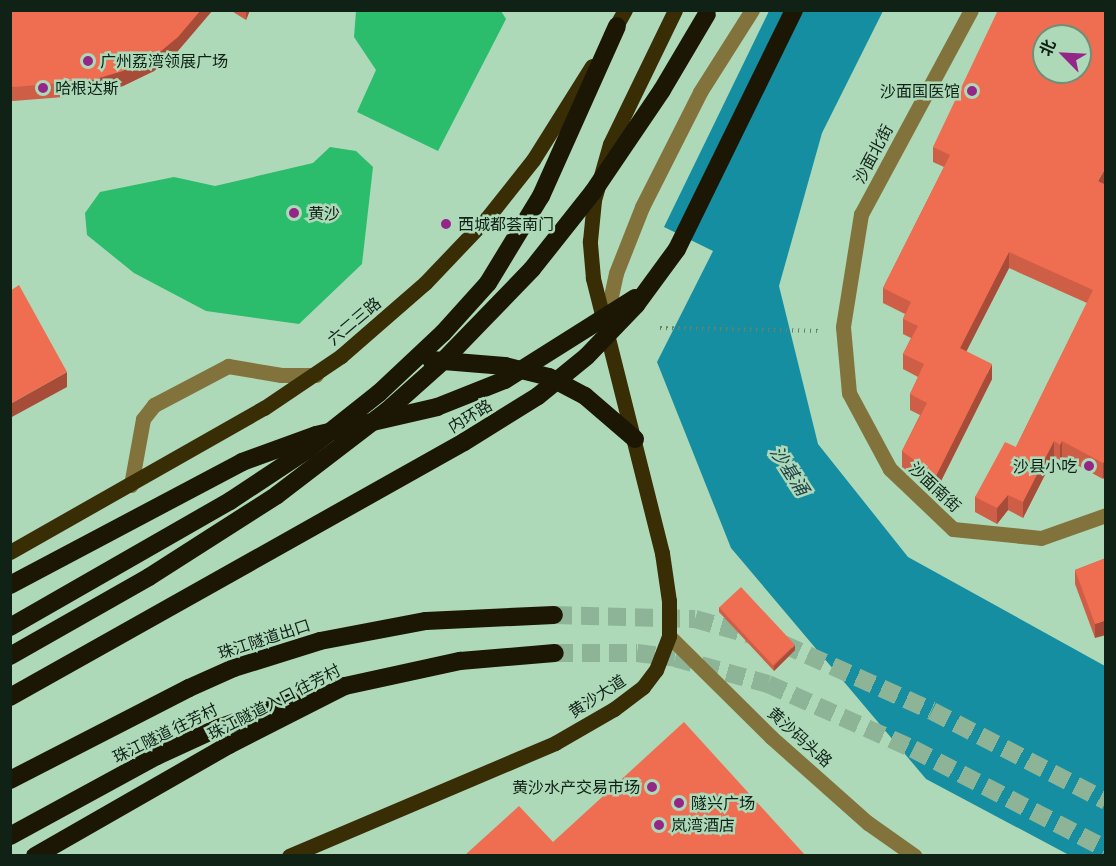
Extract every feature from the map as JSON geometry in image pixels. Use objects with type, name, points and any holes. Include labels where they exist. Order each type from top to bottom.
[{"type":"highway","points":[[10,656],[149,577],[277,495],[387,411],[442,362],[532,269],[593,192],[662,90],[709,10]]},
{"type":"highway","name":"内环路","points":[[10,697],[507,417],[587,356],[651,287],[704,200],[794,10]]},
{"type":"highway","points":[[10,627],[230,501],[349,418],[414,360],[488,284],[515,245],[554,171],[621,19]]},
{"type":"highway","points":[[10,585],[243,462],[316,435],[437,407],[505,380],[651,287]]},
{"type":"highway","points":[[414,360],[505,366],[549,377],[585,396],[635,439]]},
{"type":"highway","name":"珠江隧道出口","points":[[10,780],[189,688],[234,668],[309,644],[426,621],[554,615]]},
{"type":"highway","name":"珠江隧道入口 往芳村","points":[[34,855],[229,745],[345,686],[460,661],[555,653]]},
{"type":"highway","name":"珠江隧道 往芳村","points":[[10,836],[218,728],[345,686]]},
{"type":"main road","points":[[605,324],[591,262],[594,200],[622,116],[675,10]]},
{"type":"main road","name":"六二三路","points":[[10,552],[131,485],[316,375],[425,283],[487,218],[533,160],[621,19]]},
{"type":"main road","name":"黄沙大道","points":[[296,854],[555,743],[614,710],[643,687],[656,670],[669,636],[669,601],[662,554],[605,324]]},
{"type":"street","points":[[605,324],[616,273],[642,207],[700,92],[753,10]]},
{"type":"street","name":"沙面北街","points":[[843,327],[861,214],[971,10]]},
{"type":"street","name":"沙面南街","points":[[843,327],[849,393],[890,469],[953,529],[1041,538],[1106,515]]},
{"type":"street","points":[[131,485],[143,419],[154,405],[228,366],[281,375],[316,375]]},
{"type":"street","name":"黄沙码头路","points":[[669,636],[771,737],[868,823],[915,855]]},
{"type":"path","points":[[660,328],[803,331]]},
{"type":"green space","points":[[356,11],[501,11],[506,19],[438,151],[357,112],[376,70],[354,37]]},
{"type":"green space","points":[[330,147],[356,151],[373,167],[362,264],[299,324],[206,311],[134,273],[87,235],[85,213],[100,192],[174,177],[215,186],[313,163]]},
{"type":"water","name":"沙基涌","points":[[769,11],[883,11],[822,133],[779,286],[818,444],[908,557],[1105,666],[1105,855],[1069,855],[926,779],[731,548],[657,362],[713,251],[664,227]]},
{"type":"building","name":"广州荔湾领展广场","points":[[10,10],[201,10],[178,37],[154,57],[123,71],[89,81],[13,87],[10,86]]},
{"type":"building","points":[[998,10],[1106,10],[1106,167],[1098,181],[1106,185],[1106,459],[1103,463],[1062,441],[1060,445],[1054,441],[1023,502],[1008,495],[997,508],[975,497],[1005,442],[1016,447],[1093,290],[1009,252],[960,348],[992,364],[936,476],[902,451],[927,403],[910,394],[924,364],[903,354],[918,326],[903,319],[911,302],[883,288],[950,155],[933,147]]},
{"type":"building","points":[[19,285],[67,372],[10,404],[10,291]]},
{"type":"building","points":[[1106,558],[1106,620],[1095,624],[1075,570]]},
{"type":"building","points":[[741,587],[795,645],[773,665],[719,607]]},
{"type":"building","name":"黄沙水产交易市场","points":[[684,722],[805,855],[465,855],[519,806],[553,842]]},
{"type":"tunnel","points":[[554,615],[695,619],[783,644],[932,711],[1106,801]]},
{"type":"tunnel","points":[[555,653],[637,653],[675,658],[768,684],[913,749],[1106,849]]},
{"type":"place","name":"广州荔湾领展广场","points":[[88,61]]},
{"type":"place","name":"哈根达斯","points":[[43,88]]},
{"type":"place","name":"沙面国医馆","points":[[972,91]]},
{"type":"place","name":"黄沙","points":[[294,213]]},
{"type":"place","name":"西城都荟南门","points":[[446,224]]},
{"type":"place","name":"沙县小吃","points":[[1089,466]]},
{"type":"place","name":"黄沙水产交易市场","points":[[652,787]]},
{"type":"place","name":"隧兴广场","points":[[679,803]]},
{"type":"place","name":"岚湾酒店","points":[[659,825]]}]
